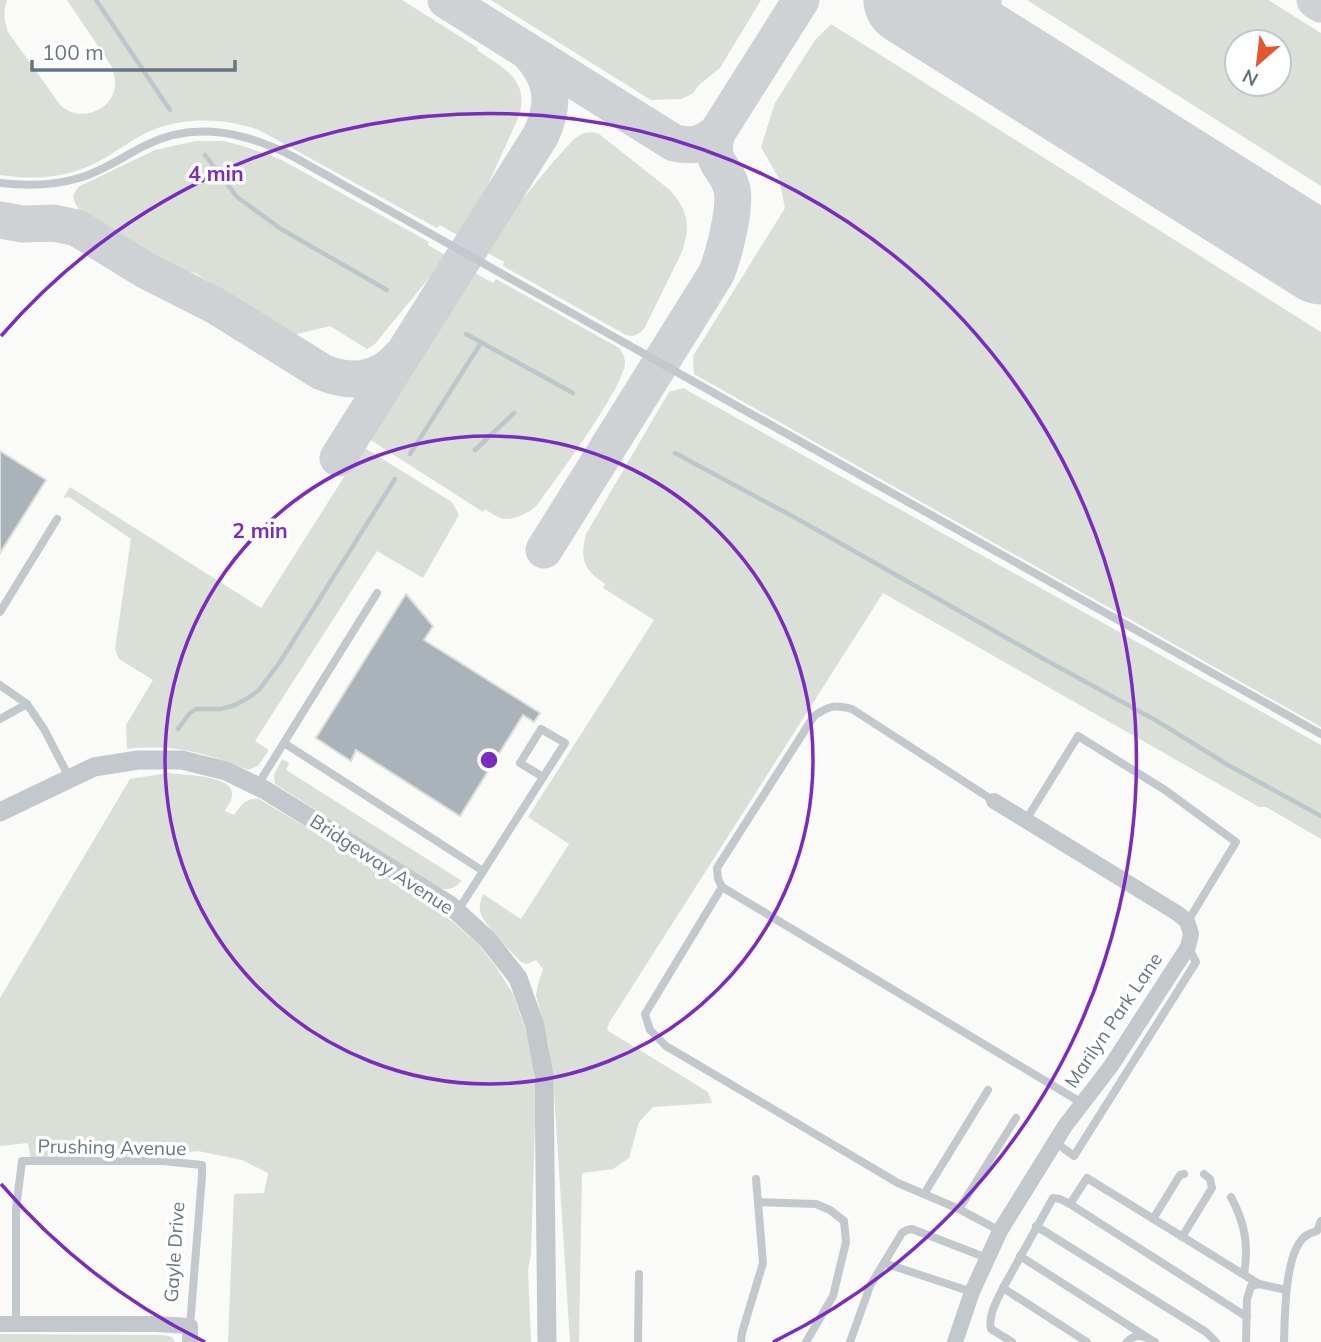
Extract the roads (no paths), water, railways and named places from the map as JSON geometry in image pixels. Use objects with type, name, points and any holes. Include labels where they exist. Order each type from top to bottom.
[{"type":"street","name":"Bridgeway Avenue","points":[[0,811],[94,767],[138,760],[182,760],[226,771],[257,786],[450,905],[488,940],[518,978],[535,1026],[544,1075],[547,1342]]},
{"type":"street","points":[[994,801],[1187,921]]},
{"type":"street","name":"Marilyn Park Lane","points":[[955,1342],[972,1292],[1000,1231],[1055,1142],[1111,1066],[1188,947],[1191,934],[1187,921]]},
{"type":"street","points":[[8,1324],[190,1334]]},
{"type":"lane","points":[[0,183],[33,186],[82,178],[149,143],[172,135],[221,132],[269,144],[1321,734]]},
{"type":"lane","points":[[0,612],[57,519]]},
{"type":"lane","points":[[257,786],[377,593]]},
{"type":"lane","points":[[0,685],[27,704],[44,729],[70,779]]},
{"type":"lane","points":[[0,719],[27,704]]},
{"type":"lane","points":[[994,801],[852,709],[836,705],[814,716],[717,868],[718,879],[722,887],[1082,1103]]},
{"type":"lane","points":[[457,912],[565,743],[541,729],[520,763],[543,777]]},
{"type":"lane","points":[[1026,820],[1078,736],[1165,790],[1236,842],[1187,921]]},
{"type":"lane","points":[[284,743],[483,871]]},
{"type":"lane","points":[[722,887],[645,1014],[650,1030],[666,1046],[898,1183],[959,1209],[1000,1231]]},
{"type":"lane","points":[[1055,1142],[1074,1156],[1196,962],[1188,947]]},
{"type":"lane","points":[[924,1194],[988,1090]]},
{"type":"lane","points":[[959,1209],[1016,1118]]},
{"type":"lane","name":"Prushing Avenue","points":[[8,1324],[22,1161],[162,1161],[202,1165]]},
{"type":"lane","name":"Gayle Drive","points":[[190,1334],[202,1165]]},
{"type":"lane","points":[[1153,1219],[1184,1174]]},
{"type":"lane","points":[[1182,1237],[1212,1188],[1210,1180],[1204,1174]]},
{"type":"lane","points":[[1070,1204],[1087,1178],[1259,1284],[1286,1290]]},
{"type":"lane","points":[[741,1342],[763,1263],[756,1179]]},
{"type":"lane","points":[[1231,1197],[1240,1216],[1246,1240],[1244,1275]]},
{"type":"lane","points":[[1012,1342],[991,1329],[992,1312],[1053,1198],[1070,1204],[1247,1317]]},
{"type":"lane","points":[[758,1202],[816,1204],[845,1221],[846,1241],[833,1296],[806,1342]]},
{"type":"lane","points":[[1284,1342],[1286,1290],[1293,1257],[1299,1243],[1306,1235],[1317,1231],[1321,1221]]},
{"type":"lane","points":[[1036,1226],[1206,1332],[1216,1342]]},
{"type":"lane","points":[[850,1342],[870,1286],[902,1233],[912,1229],[988,1258]]},
{"type":"lane","points":[[1020,1256],[1152,1340]]},
{"type":"lane","points":[[884,1263],[972,1292]]},
{"type":"lane","points":[[638,1342],[639,1274]]},
{"type":"lane","points":[[1246,1342],[1247,1299],[1251,1286],[1259,1284]]},
{"type":"lane","points":[[1003,1288],[1087,1342]]},
{"type":"lane","points":[[1127,1342],[1131,1337],[1139,1335],[1152,1340]]},
{"type":"waterway","points":[[96,0],[170,110]]},
{"type":"waterway","points":[[205,155],[237,197],[281,229],[387,290]]},
{"type":"waterway","points":[[466,334],[573,393]]},
{"type":"waterway","points":[[410,454],[481,343]]},
{"type":"waterway","points":[[475,450],[514,413]]},
{"type":"waterway","points":[[675,453],[803,522],[1321,816]]},
{"type":"waterway","points":[[178,729],[196,709],[221,709],[235,705],[259,690],[280,662],[395,479]]}]
